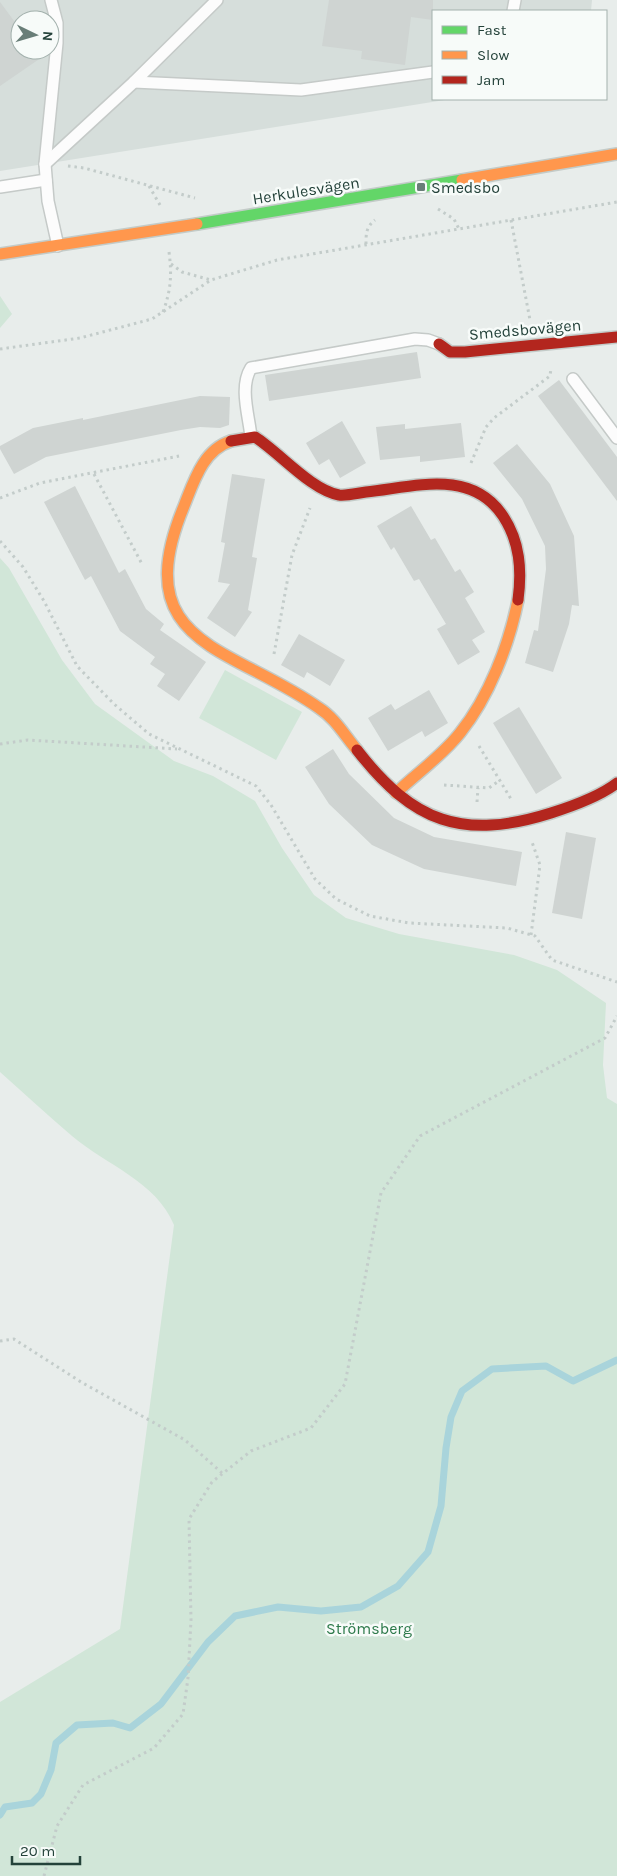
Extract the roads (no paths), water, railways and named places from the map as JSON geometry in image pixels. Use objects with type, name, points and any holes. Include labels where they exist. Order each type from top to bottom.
[{"type":"street","name":"Herkulesvägen","points":[[0,254],[617,154]]},
{"type":"street","name":"Smedsbovägen","points":[[439,344],[450,352],[617,337]]},
{"type":"street","points":[[396,793],[460,732],[469,721],[506,641],[515,607],[520,566],[517,546],[511,530],[493,503],[480,493],[464,485],[449,483],[340,495],[322,488],[284,460],[267,444],[251,437],[224,443],[214,449],[196,478],[174,532],[168,568],[170,602],[182,621],[205,642],[321,709],[396,793],[414,807],[432,816],[470,824],[522,823],[555,813],[617,783]]},
{"type":"lane","points":[[51,0],[57,24],[57,44],[45,164],[48,201],[58,246]]},
{"type":"lane","points":[[45,164],[134,82],[218,0]]},
{"type":"lane","points":[[134,82],[301,90],[432,72]]},
{"type":"lane","points":[[0,187],[46,180]]},
{"type":"lane","points":[[251,437],[245,389],[246,376],[251,368],[415,340],[428,340],[439,344]]},
{"type":"lane","points":[[573,378],[617,438]]},
{"type":"waterway","points":[[0,1815],[5,1807],[32,1803],[41,1794],[51,1770],[56,1743],[77,1725],[113,1723],[130,1728],[161,1704],[208,1642],[235,1616],[278,1607],[321,1611],[361,1607],[398,1586],[428,1552],[441,1506],[446,1448],[451,1417],[462,1391],[492,1369],[546,1366],[573,1381],[617,1360]]},
{"type":"place","name":"Smedsbo","points":[[421,187]]},
{"type":"park label","name":"Strömsberg","points":[[369,1628]]}]
